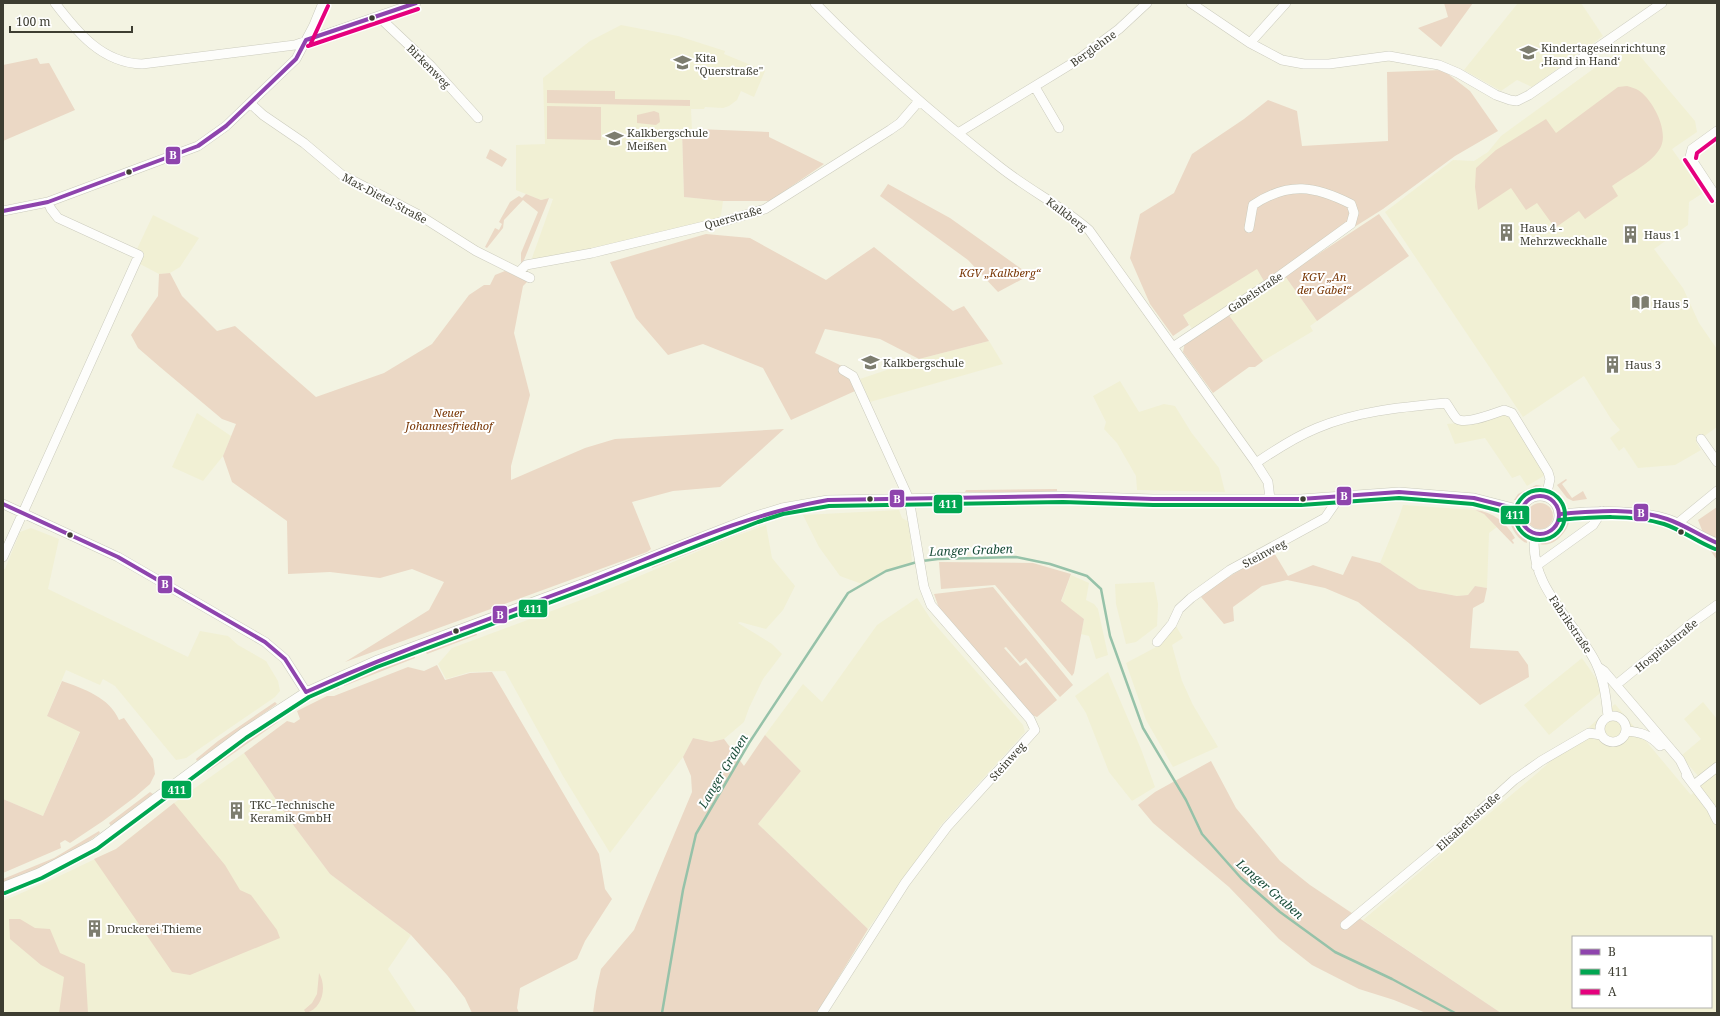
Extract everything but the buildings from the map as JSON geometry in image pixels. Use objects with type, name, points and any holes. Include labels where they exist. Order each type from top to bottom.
[{"type":"street","points":[[55,3],[84,38],[97,50],[127,63],[142,64],[295,45],[411,4]]},
{"type":"street","points":[[3,214],[48,202],[198,146],[226,126],[296,59],[323,3]]},
{"type":"street","name":"Kalkberg","points":[[815,3],[899,84],[958,133],[1002,168],[1075,218],[1089,230],[1256,464],[1268,482],[1270,499]]},
{"type":"street","name":"Berglehne","points":[[958,133],[1035,87],[1096,47],[1147,3]]},
{"type":"street","points":[[1191,3],[1250,43],[1282,60],[1304,64],[1328,64],[1389,56],[1439,65],[1458,73],[1496,95],[1517,101],[1529,96],[1662,3]]},
{"type":"street","points":[[1250,43],[1286,3]]},
{"type":"street","name":"Birkenweg","points":[[378,16],[431,66],[478,118]]},
{"type":"street","points":[[1035,87],[1059,128]]},
{"type":"street","name":"Querstraße","points":[[519,272],[526,265],[592,253],[725,221],[765,209],[900,123],[920,100]]},
{"type":"street","name":"Max-Dietel-Straße","points":[[250,103],[263,115],[304,143],[342,176],[419,215],[476,251],[530,278]]},
{"type":"street","points":[[1717,130],[1692,149],[1690,157],[1717,198]]},
{"type":"street","name":"Gabelstraße","points":[[1173,347],[1268,284],[1351,224],[1354,213],[1351,204],[1329,193],[1301,188],[1269,194],[1253,205],[1249,228]]},
{"type":"street","points":[[3,557],[139,255],[58,218],[48,202]]},
{"type":"street","points":[[843,370],[853,376],[909,499]]},
{"type":"street","points":[[1256,464],[1292,440],[1316,428],[1338,420],[1365,414],[1446,403],[1457,419],[1462,421],[1476,419],[1504,410],[1512,413],[1548,472],[1550,479],[1546,497]]},
{"type":"street","points":[[1701,440],[1717,462]]},
{"type":"street","points":[[1678,523],[1717,491]]},
{"type":"street","points":[[3,886],[39,873],[94,844],[243,733],[306,692],[375,661],[587,582],[756,516],[782,508],[828,500],[1063,496],[1153,499],[1301,499],[1375,492],[1410,492],[1474,498],[1521,510]]},
{"type":"street","points":[[1540,496],[1546,497],[1554,503],[1559,514],[1557,523],[1550,531],[1542,534],[1535,534],[1526,529],[1523,524],[1521,519],[1521,510],[1531,498],[1540,496]]},
{"type":"street","name":"Steinweg","points":[[1157,642],[1172,624],[1183,604],[1230,570],[1326,518],[1334,505],[1333,497]]},
{"type":"street","name":"Steinweg","points":[[822,1013],[905,883],[947,827],[1035,730],[1030,719],[937,613],[927,597],[909,499]]},
{"type":"street","points":[[3,504],[118,557],[266,642],[279,653],[306,692]]},
{"type":"street","points":[[1559,514],[1602,511],[1644,515],[1678,523],[1700,536],[1717,543]]},
{"type":"street","points":[[1536,566],[1593,525],[1602,511]]},
{"type":"street","name":"Fabrikstraße","points":[[1535,534],[1534,546],[1536,566],[1546,586],[1598,667],[1604,684],[1608,716]]},
{"type":"street","name":"Hospitalstraße","points":[[1616,685],[1692,623],[1717,605]]},
{"type":"street","points":[[1598,667],[1604,671],[1680,760],[1692,783],[1717,820]]},
{"type":"street","points":[[1608,716],[1617,716],[1621,718],[1625,725],[1626,731],[1621,739],[1612,742],[1604,739],[1601,735],[1599,726],[1608,716]]},
{"type":"street","points":[[1626,731],[1641,732],[1654,739],[1692,783]]},
{"type":"street","name":"Elisabethstraße","points":[[1345,925],[1451,836],[1514,780],[1589,733],[1601,735]]},
{"type":"street","points":[[1692,783],[1717,767]]},
{"type":"shaded area","name":"Kindertageseinrichtung ‚Hand in Hand‘","points":[[1518,3],[1581,3],[1603,36],[1532,87],[1517,80],[1501,91],[1464,70]]},
{"type":"shaded area","name":"Kalkbergschule Meißen","points":[[621,25],[678,36],[725,51],[724,54],[765,71],[754,97],[741,91],[737,100],[729,106],[723,108],[705,107],[704,109],[691,109],[692,131],[682,130],[684,197],[723,201],[721,215],[719,218],[684,228],[536,260],[532,258],[553,199],[549,198],[541,200],[516,190],[516,145],[545,144],[543,78],[590,41]]},
{"type":"shaded area","points":[[1629,43],[1695,121],[1697,132],[1672,149],[1703,193],[1689,202],[1688,225],[1654,249],[1683,288],[1699,323],[1717,349],[1717,427],[1696,442],[1701,450],[1675,465],[1638,468],[1624,447],[1619,451],[1610,438],[1620,430],[1611,419],[1584,376],[1523,417],[1385,212],[1453,160],[1474,161],[1488,152],[1501,136]]},
{"type":"shaded area","points":[[153,215],[199,238],[180,267],[170,273],[159,274],[140,264],[137,249]]},
{"type":"shaded area","points":[[1257,268],[1265,283],[1285,276],[1317,321],[1310,326],[1313,331],[1263,361],[1228,314],[1196,335],[1183,315]]},
{"type":"shaded area","points":[[989,341],[1003,364],[870,402],[860,379],[919,359]]},
{"type":"shaded area","points":[[1120,381],[1139,412],[1164,404],[1175,406],[1191,432],[1219,468],[1225,492],[1137,490],[1136,476],[1117,443],[1104,429],[1106,422],[1093,396]]},
{"type":"shaded area","points":[[197,413],[231,436],[223,456],[203,481],[172,467]]},
{"type":"shaded area","points":[[1504,413],[1511,415],[1547,474],[1527,486],[1520,475],[1512,478],[1485,438],[1455,444],[1447,424],[1479,421]]},
{"type":"shaded area","points":[[1403,505],[1475,510],[1484,514],[1497,527],[1489,533],[1487,588],[1475,586],[1468,595],[1457,596],[1419,589],[1380,563]]},
{"type":"shaded area","points":[[899,510],[902,518],[909,522],[912,563],[886,571],[862,584],[840,576],[819,547],[803,515]]},
{"type":"shaded area","points":[[766,525],[772,558],[795,586],[783,610],[766,629],[740,622],[738,623],[772,644],[782,654],[763,679],[744,722],[724,739],[711,742],[693,738],[683,757],[610,853],[563,776],[505,671],[470,672],[446,679],[438,664],[452,648],[597,594],[727,539]]},
{"type":"shaded area","points":[[31,528],[59,539],[48,589],[188,657],[200,631],[228,636],[238,645],[266,661],[278,681],[280,691],[275,697],[186,758],[176,760],[115,686],[103,679],[100,685],[66,670],[47,716],[80,731],[43,816],[3,799],[3,569],[5,569],[20,532]]},
{"type":"shaded area","points":[[1071,575],[1089,583],[1086,600],[1094,604],[1098,609],[1108,655],[1096,659],[1089,636],[1081,634],[1084,619],[1061,602]]},
{"type":"shaded area","points":[[1154,582],[1158,604],[1157,626],[1136,642],[1126,644],[1116,604],[1115,584]]},
{"type":"shaded area","points":[[917,598],[932,621],[1023,725],[1025,732],[941,825],[868,929],[758,824],[801,771],[765,735],[803,684],[822,702],[877,625]]},
{"type":"shaded area","points":[[1176,626],[1183,638],[1172,645],[1182,681],[1193,705],[1218,747],[1173,767],[1146,720],[1126,663],[1160,645]]},
{"type":"shaded area","points":[[1582,658],[1604,690],[1549,735],[1524,705]]},
{"type":"shaded area","points":[[1108,672],[1141,749],[1155,787],[1132,801],[1109,772],[1086,713],[1075,696]]},
{"type":"shaded area","points":[[1703,702],[1717,719],[1717,1013],[1501,1013],[1363,920],[1535,775],[1615,704],[1691,795],[1704,783],[1681,756],[1701,739],[1684,719]]},
{"type":"shaded area","points":[[244,753],[294,826],[330,874],[411,935],[388,969],[417,1013],[3,1013],[3,901],[116,849],[174,803]]},
{"type":"green space","points":[[1444,3],[1473,3],[1441,47],[1418,28],[1448,17]]},
{"type":"green space","points":[[37,58],[40,64],[49,63],[75,110],[3,141],[3,65]]},
{"type":"green space","points":[[1443,70],[1470,91],[1498,131],[1455,156],[1383,209],[1265,283],[1257,269],[1183,315],[1189,325],[1173,336],[1150,304],[1130,258],[1140,214],[1174,193],[1192,154],[1244,119],[1268,100],[1297,111],[1302,146],[1388,141],[1387,72]]},
{"type":"green space","points":[[1627,86],[1638,90],[1649,101],[1659,117],[1663,135],[1659,150],[1650,160],[1612,186],[1618,196],[1585,219],[1579,211],[1555,228],[1537,203],[1526,210],[1511,188],[1478,210],[1475,187],[1476,168],[1496,150],[1546,119],[1556,133],[1618,87]]},
{"type":"green space","points":[[547,90],[615,91],[615,99],[690,100],[690,106],[547,103]]},
{"type":"green space","points":[[547,106],[601,107],[601,140],[547,139]]},
{"type":"green space","points":[[654,111],[659,113],[660,122],[656,125],[637,123],[637,115]]},
{"type":"green space","points":[[698,129],[769,132],[769,137],[824,164],[770,201],[723,201],[684,197],[682,130],[698,131]]},
{"type":"green space","points":[[490,149],[507,159],[502,167],[486,158]]},
{"type":"green space","name":"KGV „Kalkberg“","points":[[888,184],[950,218],[1023,270],[1028,276],[998,292],[968,260],[880,196]]},
{"type":"green space","points":[[526,194],[541,200],[549,198],[521,264],[521,253],[538,212],[523,200],[504,220],[503,228],[487,248],[485,247],[495,228],[499,230],[502,224],[499,222],[510,202],[519,196],[522,198]]},
{"type":"green space","name":"KGV „An der Gabel“","points":[[1379,214],[1409,256],[1317,321],[1285,276]]},
{"type":"green space","points":[[706,234],[750,238],[826,280],[874,247],[953,311],[964,306],[989,341],[919,359],[880,339],[825,329],[815,353],[844,367],[855,391],[791,420],[763,368],[703,344],[668,355],[636,318],[610,262]]},
{"type":"green space","name":"Neuer Johannesfriedhof","points":[[505,271],[528,281],[523,286],[514,333],[530,395],[511,466],[511,480],[585,448],[615,439],[784,429],[720,487],[673,491],[632,502],[651,549],[647,552],[345,662],[429,610],[444,582],[412,569],[380,578],[330,572],[288,574],[287,521],[232,482],[223,456],[236,424],[222,419],[160,367],[138,348],[131,335],[158,296],[159,274],[170,273],[182,296],[217,331],[235,326],[316,397],[384,373],[432,344],[469,295],[484,285],[490,285],[495,275]]},
{"type":"green space","points":[[1228,314],[1263,361],[1255,367],[1249,367],[1213,393],[1183,352],[1185,342]]},
{"type":"green space","points":[[1566,479],[1567,480],[1562,484],[1572,498],[1583,491],[1587,499],[1573,501],[1567,498],[1557,485]]},
{"type":"green space","points":[[1536,485],[1542,486],[1537,492],[1522,499],[1514,500],[1518,494]]},
{"type":"green space","points":[[1057,489],[1057,492],[965,492],[966,490]]},
{"type":"green space","points":[[1540,503],[1549,507],[1553,516],[1549,525],[1540,529],[1531,525],[1527,516],[1531,507]]},
{"type":"green space","points":[[1717,507],[1717,560],[1710,550],[1698,520]]},
{"type":"green space","points":[[1475,510],[1488,513],[1503,523],[1515,538],[1512,540],[1514,543],[1513,544],[1484,514]]},
{"type":"green space","points":[[1510,515],[1513,515],[1520,524],[1526,536],[1527,543],[1514,532],[1510,523]]},
{"type":"green space","points":[[764,520],[765,523],[652,568],[652,565]]},
{"type":"green space","points":[[1569,520],[1566,529],[1559,538],[1545,545],[1540,544],[1545,538]]},
{"type":"green space","points":[[1273,551],[1288,576],[1313,565],[1343,575],[1352,556],[1380,563],[1419,589],[1457,596],[1468,595],[1475,586],[1487,588],[1484,602],[1473,608],[1470,648],[1518,651],[1528,665],[1529,677],[1480,705],[1410,644],[1358,602],[1325,588],[1287,580],[1262,586],[1233,607],[1234,621],[1224,624],[1201,597],[1213,586]]},
{"type":"green space","points":[[939,562],[1033,563],[1071,574],[1061,601],[1084,619],[1074,673],[1072,676],[995,585],[941,589]]},
{"type":"green space","points":[[993,587],[1073,685],[1060,697],[1026,658],[1020,663],[1006,647],[1004,648],[1020,666],[1026,662],[1057,700],[1037,717],[1032,715],[939,608],[934,594]]},
{"type":"green space","points":[[476,632],[477,635],[427,654],[425,651]]},
{"type":"green space","points":[[415,654],[415,658],[344,686],[341,680],[380,664]]},
{"type":"green space","points":[[437,665],[445,680],[470,673],[492,672],[599,854],[605,889],[612,899],[585,941],[577,959],[520,988],[517,1008],[519,1013],[472,1013],[465,998],[447,975],[411,935],[330,874],[294,826],[244,753],[287,721],[294,723],[300,719],[297,711],[327,696],[334,696],[408,667],[424,671]]},
{"type":"green space","points":[[62,681],[95,695],[109,705],[119,720],[124,718],[153,759],[155,774],[150,784],[135,797],[70,843],[65,840],[60,843],[61,848],[3,873],[3,799],[43,816],[80,732],[47,716]]},
{"type":"green space","points":[[336,682],[339,689],[325,691],[289,710],[287,708]]},
{"type":"green space","points":[[275,702],[277,704],[197,761],[196,759],[218,741]]},
{"type":"green space","points":[[279,713],[281,715],[278,722],[207,772],[204,770],[258,727]]},
{"type":"green space","points":[[765,735],[801,771],[758,824],[868,929],[817,1013],[593,1013],[601,969],[634,930],[692,792],[691,776],[683,757],[693,738],[711,742],[724,739],[744,766]]},
{"type":"green space","points":[[1211,761],[1236,808],[1280,861],[1310,885],[1501,1013],[1426,1013],[1394,1000],[1359,989],[1312,965],[1279,939],[1229,887],[1153,823],[1138,805],[1155,792]]},
{"type":"green space","points":[[150,792],[153,794],[111,826],[109,823]]},
{"type":"green space","points":[[174,803],[225,865],[240,890],[251,895],[277,930],[280,938],[190,975],[172,972],[94,859],[116,849]]},
{"type":"green space","points":[[99,831],[100,833],[89,841],[66,855],[3,882],[3,879],[54,858]]},
{"type":"green space","points":[[9,919],[20,919],[35,928],[50,929],[60,953],[85,964],[88,1013],[59,1013],[64,977],[41,965],[10,939]]},
{"type":"green space","points":[[319,973],[323,984],[322,996],[316,1007],[312,1011],[306,1013],[304,1010],[312,1003],[317,994]]},
{"type":"waterway","name":"Langer Graben","points":[[922,561],[938,559],[1016,557],[1050,564],[1087,576],[1101,589],[1110,636],[1143,728],[1186,800],[1202,834],[1241,878],[1280,912],[1335,952],[1392,979],[1455,1013]]},
{"type":"waterway","name":"Langer Graben","points":[[662,1013],[683,890],[696,834],[749,743],[848,593],[886,571],[917,562]]},
{"type":"transit line","name":"B","points":[[306,40],[416,3]]},
{"type":"transit line","name":"A","points":[[311,43],[328,6]]},
{"type":"transit line","name":"A","points":[[308,46],[418,9]]},
{"type":"transit line","name":"B","points":[[3,211],[48,202],[198,146],[226,126],[296,59],[306,40]]},
{"type":"transit line","name":"A","points":[[1696,158],[1697,153],[1717,138]]},
{"type":"transit line","name":"A","points":[[1685,160],[1712,201]]},
{"type":"transit line","name":"411","points":[[1535,490],[1545,490],[1558,497],[1565,510],[1565,515],[1565,520],[1558,533],[1545,540],[1535,540],[1526,536],[1519,529],[1515,520],[1515,510],[1519,501],[1526,494],[1535,490]]},
{"type":"transit line","name":"B","points":[[306,692],[411,648],[588,582],[735,524],[765,515],[828,500],[1063,496],[1153,499],[1301,499],[1399,492],[1474,498],[1521,510]]},
{"type":"transit line","name":"B","points":[[1536,496],[1544,496],[1551,499],[1556,504],[1559,515],[1556,526],[1551,531],[1544,534],[1536,534],[1529,531],[1524,526],[1521,519],[1521,511],[1524,504],[1529,499],[1536,496]]},
{"type":"transit line","name":"411","points":[[5,893],[42,878],[97,849],[246,738],[309,697],[377,667],[589,588],[758,522],[783,514],[829,506],[1063,502],[1153,505],[1301,505],[1399,498],[1473,504],[1520,516]]},
{"type":"transit line","name":"B","points":[[3,504],[118,557],[265,642],[285,659],[306,692]]},
{"type":"transit line","name":"B","points":[[1559,514],[1627,511],[1654,515],[1674,521],[1717,543]]},
{"type":"transit line","name":"411","points":[[1559,520],[1612,517],[1651,521],[1671,527],[1715,549]]},
{"type":"place","name":"Kindertageseinrichtung ‚Hand in Hand‘","points":[[1528,53]]},
{"type":"place","name":"Kita \"Querstraße\"","points":[[682,63]]},
{"type":"place","name":"Kalkbergschule Meißen","points":[[614,138]]},
{"type":"place","name":"Haus 4 - Mehrzweckhalle","points":[[1507,233]]},
{"type":"place","name":"Haus 1","points":[[1631,234]]},
{"type":"place","name":"Haus 5","points":[[1640,303]]},
{"type":"place","name":"Kalkbergschule","points":[[870,362]]},
{"type":"place","name":"Haus 3","points":[[1612,364]]},
{"type":"place","name":"TKC–Technische Keramik GmbH","points":[[237,810]]},
{"type":"place","name":"Druckerei Thieme","points":[[94,928]]}]
